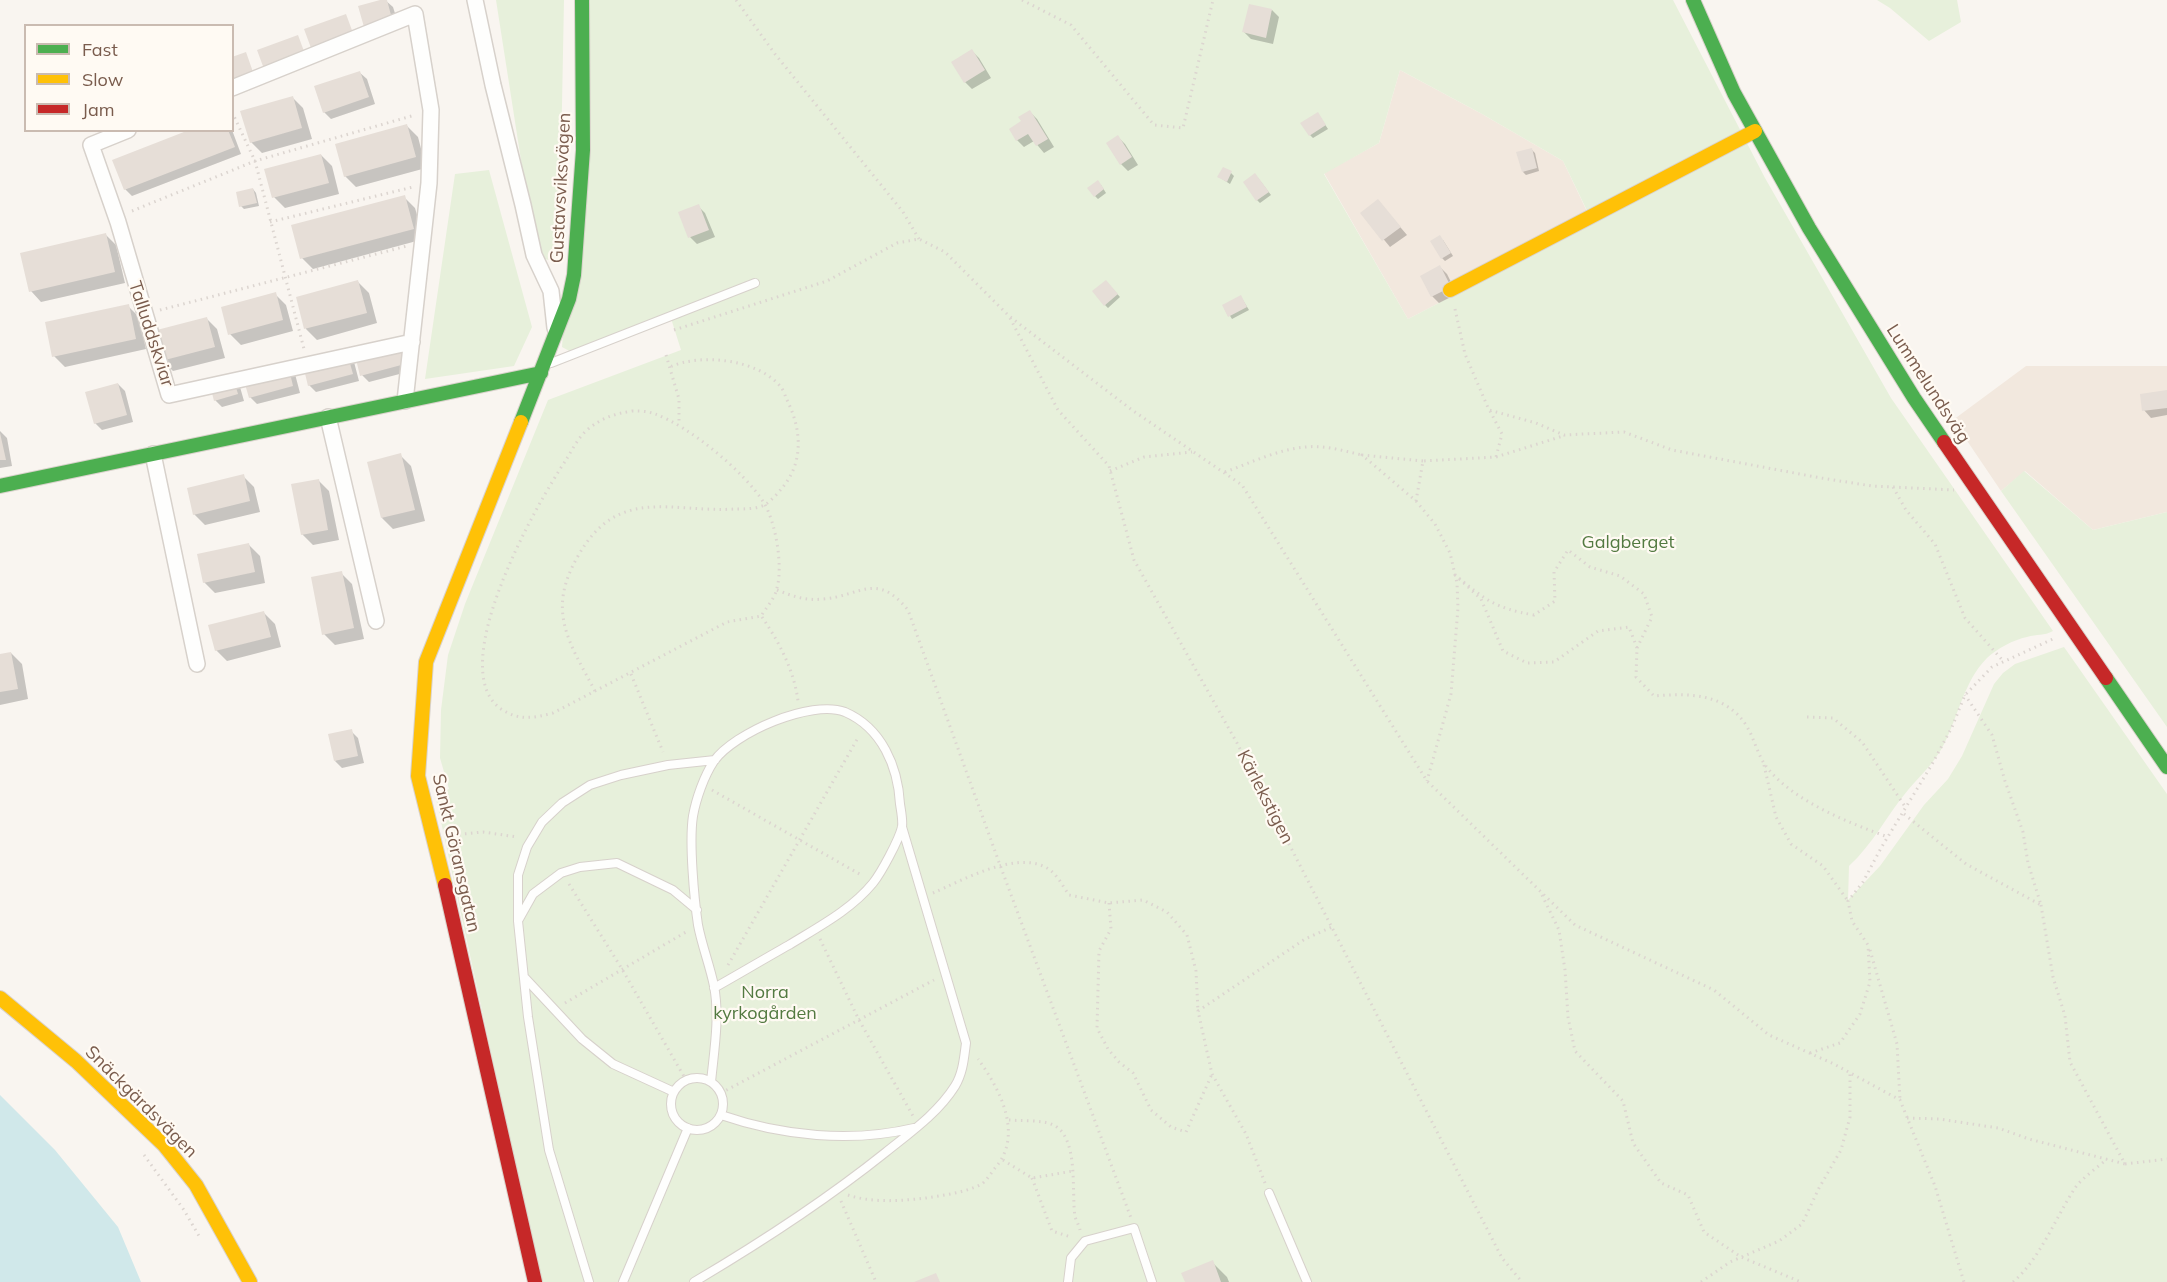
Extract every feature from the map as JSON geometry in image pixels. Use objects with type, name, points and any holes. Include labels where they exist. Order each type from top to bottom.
[{"type":"street","points":[[475,0],[534,255],[551,291],[555,337]]},
{"type":"street","name":"Gustavsviksvägen","points":[[542,369],[569,299],[574,275],[583,150],[582,0]]},
{"type":"street","name":"Lummelundsväg","points":[[1693,0],[1734,93],[1755,131],[1809,228],[1914,398],[2167,767]]},
{"type":"street","points":[[234,87],[415,14],[431,110],[429,183],[405,401]]},
{"type":"street","points":[[1450,290],[1755,131]]},
{"type":"street","name":"Talluddskviar","points":[[123,132],[91,145],[116,218],[169,395],[412,342]]},
{"type":"street","points":[[0,486],[405,401],[542,369]]},
{"type":"street","name":"Sankt Göransgatan","points":[[535,1282],[418,776],[426,662],[542,369]]},
{"type":"street","points":[[328,417],[376,621]]},
{"type":"street","points":[[153,454],[197,664]]},
{"type":"street","name":"Snäckgärdsvägen","points":[[0,998],[76,1061],[164,1145],[196,1185],[250,1282]]},
{"type":"lane","points":[[542,369],[755,283]]},
{"type":"lane","points":[[694,1282],[836,1192],[942,1105],[956,1084],[963,1066],[966,1043],[902,827],[899,793],[892,763],[879,739],[866,724],[843,712],[823,709],[799,712],[759,728],[728,748],[715,760],[703,785],[693,816],[693,856],[698,925],[714,988],[716,1024],[711,1082]]},
{"type":"lane","points":[[589,1282],[549,1150],[528,1017],[518,921],[518,875],[527,847],[542,822],[562,803],[590,785],[621,775],[668,765],[715,760]]},
{"type":"lane","points":[[714,988],[815,929],[852,904],[874,882],[890,855],[902,827]]},
{"type":"lane","points":[[518,921],[533,894],[561,873],[580,867],[617,863],[673,890],[697,910]]},
{"type":"lane","points":[[524,978],[582,1039],[613,1064],[674,1092]]},
{"type":"lane","points":[[703,1078],[711,1082],[721,1093],[723,1100],[721,1115],[710,1126],[703,1129],[688,1128],[675,1117],[671,1100],[674,1092],[686,1080],[703,1078]]},
{"type":"lane","points":[[721,1115],[738,1121],[791,1131],[848,1137],[889,1134],[918,1126]]},
{"type":"lane","points":[[623,1282],[688,1128]]},
{"type":"lane","points":[[1269,1193],[1307,1282]]},
{"type":"lane","points":[[1068,1282],[1071,1258],[1085,1241],[1134,1228],[1152,1282]]},
{"type":"path","points":[[736,0],[776,54],[903,212],[919,239],[945,252],[1009,316],[1132,410],[1242,485],[1427,781],[1541,893],[1575,925],[1714,990],[1769,1035],[1900,1100]]},
{"type":"path","points":[[1022,0],[1071,25],[1154,125],[1183,128],[1213,0]]},
{"type":"path","points":[[116,218],[255,161],[431,110]]},
{"type":"path","points":[[234,116],[255,161],[308,365]]},
{"type":"path","points":[[270,222],[429,183]]},
{"type":"path","points":[[669,332],[827,281],[897,243],[919,239]]},
{"type":"path","points":[[145,314],[423,242]]},
{"type":"path","points":[[1450,290],[1465,354],[1502,434],[1496,457]]},
{"type":"path","name":"Kärlekstigen","points":[[1009,316],[1058,410],[1109,466],[1134,560],[1238,743],[1502,1258],[1522,1282]]},
{"type":"path","points":[[666,355],[679,399],[679,425]]},
{"type":"path","points":[[595,691],[562,622],[570,570],[582,547],[598,528],[616,516],[646,506],[710,511],[765,505],[784,486],[798,458],[799,433],[795,414],[780,386],[761,372],[717,359],[680,362],[670,367]]},
{"type":"path","points":[[1490,410],[1536,423],[1564,435]]},
{"type":"path","points":[[632,411],[653,413],[679,425],[709,447],[751,486],[765,505],[776,540],[779,572],[777,590],[761,616],[727,622],[553,713],[531,719],[505,712],[495,704],[483,678],[488,622],[501,584],[534,510],[585,432],[607,415],[632,411]]},
{"type":"path","points":[[1224,472],[1289,450],[1306,447],[1423,461],[1496,457],[1564,435],[1624,432],[1672,450],[1821,478],[1893,487],[1964,491]]},
{"type":"path","points":[[1110,471],[1144,457],[1193,452]]},
{"type":"path","points":[[1362,455],[1416,501],[1435,524],[1450,553],[1455,575],[1458,608],[1451,694],[1427,781]]},
{"type":"path","points":[[1416,501],[1423,461]]},
{"type":"path","points":[[1893,487],[1906,510],[1935,544],[1965,618],[2004,662]]},
{"type":"path","points":[[1455,575],[1490,603],[1512,611],[1534,615],[1555,601],[1554,572],[1568,550],[1590,567],[1620,576],[1644,594],[1652,616],[1637,648]]},
{"type":"path","points":[[1455,575],[1480,599],[1503,651],[1527,663],[1554,662],[1598,631],[1629,627],[1637,648],[1636,677],[1654,696],[1686,694],[1710,698],[1733,710],[1746,725],[1769,770],[1800,795],[1862,828],[1888,837]]},
{"type":"path","points":[[777,590],[802,599],[824,599],[865,588],[884,590],[897,597],[908,610],[1134,1228]]},
{"type":"path","points":[[761,616],[778,641],[796,686],[799,712]]},
{"type":"path","points":[[1848,901],[1863,882],[1906,808],[1952,727],[1965,695],[1992,667],[2062,634]]},
{"type":"path","points":[[631,674],[668,765]]},
{"type":"path","points":[[1965,695],[1992,735],[2023,832],[2028,863],[2041,905],[2053,977],[2065,1016],[2070,1062],[2125,1164]]},
{"type":"path","points":[[1807,717],[1833,718],[1862,742],[1906,808]]},
{"type":"path","points":[[714,988],[866,724]]},
{"type":"path","points":[[1764,762],[1776,817],[1791,844],[1823,866],[1848,901],[1851,921],[1868,945],[1897,1044],[1900,1100],[1935,1186],[1964,1282]]},
{"type":"path","points":[[703,785],[874,882]]},
{"type":"path","points":[[1903,813],[1966,864],[2041,905]]},
{"type":"path","points":[[433,838],[483,832],[516,836],[527,847]]},
{"type":"path","points":[[923,897],[1000,866],[1024,863],[1046,867],[1060,879],[1068,895],[1109,903],[1143,900],[1167,912],[1187,935],[1196,971],[1198,1011],[1212,1074],[1246,1134],[1269,1193]]},
{"type":"path","points":[[561,873],[622,969],[686,1080]]},
{"type":"path","points":[[1541,893],[1559,930],[1568,1017],[1575,1052],[1623,1101],[1633,1143],[1660,1182],[1688,1195],[1704,1232],[1741,1257],[1801,1282]]},
{"type":"path","points":[[1109,903],[1111,929],[1099,951],[1096,1002],[1097,1028],[1108,1048],[1119,1062],[1133,1073],[1150,1110],[1171,1128],[1186,1132],[1212,1074]]},
{"type":"path","points":[[554,1010],[698,925]]},
{"type":"path","points":[[1198,1011],[1305,939],[1332,927]]},
{"type":"path","points":[[815,929],[860,1020],[918,1126]]},
{"type":"path","points":[[1809,1053],[1840,1043],[1860,1014],[1870,982],[1868,945]]},
{"type":"path","points":[[721,1093],[946,975]]},
{"type":"path","points":[[836,1192],[861,1200],[914,1200],[951,1194],[982,1184],[1003,1160],[1008,1143],[1009,1120],[1004,1104],[987,1071],[966,1043]]},
{"type":"path","points":[[1701,1282],[1741,1257],[1779,1241],[1802,1224],[1818,1188],[1841,1150],[1850,1117],[1850,1074]]},
{"type":"path","points":[[1907,1118],[1939,1119],[1998,1128],[2029,1139],[2125,1164],[2167,1159]]},
{"type":"path","points":[[1009,1120],[1051,1124],[1062,1131],[1069,1146],[1073,1171],[1075,1217],[1085,1241]]},
{"type":"path","points":[[141,1152],[184,1210],[204,1245]]},
{"type":"path","points":[[2013,1282],[2020,1276],[2038,1250],[2077,1185],[2107,1159]]},
{"type":"path","points":[[1003,1160],[1032,1178],[1052,1231],[1085,1241]]},
{"type":"path","points":[[1032,1178],[1073,1171]]},
{"type":"path","points":[[836,1192],[876,1282]]},
{"type":"shaded area","points":[[1400,70],[1563,161],[1593,224],[1408,319],[1324,173],[1379,143]]},
{"type":"shaded area","points":[[2026,366],[2167,366],[2167,512],[2093,530],[2025,471],[2001,491],[1953,420]]},
{"type":"green space","points":[[496,0],[564,0],[559,262],[539,258],[533,237]]},
{"type":"green space","points":[[587,0],[1673,0],[1765,178],[1891,398],[2053,631],[2022,638],[2006,645],[1991,654],[1979,668],[1966,689],[1948,737],[1938,754],[1849,866],[1848,900],[1880,866],[1924,805],[1948,779],[1962,756],[1994,684],[2003,673],[2015,664],[2064,647],[2167,794],[2167,1282],[541,1282],[435,794],[449,789],[440,758],[441,710],[448,655],[465,604],[548,400],[681,350],[669,312],[575,354],[562,347]],"holes":[[[1400,70],[1563,161],[1593,223],[1408,319],[1324,174],[1379,143]]]},
{"type":"green space","points":[[1877,0],[1957,0],[1961,22],[1929,41]]},
{"type":"green space","points":[[489,170],[532,327],[514,366],[425,379],[455,174]]},
{"type":"green space","points":[[2024,471],[2093,530],[2167,512],[2167,727],[2001,491]]},
{"type":"water","points":[[0,1095],[55,1150],[118,1227],[141,1282],[0,1282]]},
{"type":"building","points":[[387,0],[392,19],[364,27],[358,6]]},
{"type":"building","points":[[1249,4],[1272,9],[1266,38],[1242,32]]},
{"type":"building","points":[[346,14],[353,33],[311,48],[304,29]]},
{"type":"building","points":[[298,35],[305,54],[264,69],[257,50]]},
{"type":"building","points":[[972,49],[985,70],[964,83],[951,62]]},
{"type":"building","points":[[246,52],[253,72],[234,78],[234,56]]},
{"type":"building","points":[[360,71],[369,97],[323,113],[314,86]]},
{"type":"building","points":[[293,96],[302,128],[250,143],[240,111]]},
{"type":"building","points":[[1030,110],[1048,139],[1036,146],[1028,134],[1016,141],[1009,129],[1021,121],[1018,117]]},
{"type":"building","points":[[1318,112],[1326,125],[1309,136],[1300,123]]},
{"type":"building","points":[[407,124],[416,157],[344,177],[335,144]]},
{"type":"building","points":[[184,132],[229,132],[235,147],[124,190],[112,160]]},
{"type":"building","points":[[1118,135],[1132,157],[1120,165],[1106,143]]},
{"type":"building","points":[[1532,148],[1537,168],[1522,172],[1516,152]]},
{"type":"building","points":[[321,154],[329,183],[272,198],[264,169]]},
{"type":"building","points":[[1223,167],[1232,171],[1227,182],[1217,177]]},
{"type":"building","points":[[1255,173],[1269,192],[1256,201],[1243,182]]},
{"type":"building","points":[[1098,180],[1104,189],[1094,197],[1087,188]]},
{"type":"building","points":[[253,188],[257,203],[239,207],[236,192]]},
{"type":"building","points":[[405,195],[414,229],[300,259],[291,225]]},
{"type":"building","points":[[1378,199],[1401,227],[1382,241],[1360,213]]},
{"type":"building","points":[[699,204],[709,230],[688,238],[678,212]]},
{"type":"building","points":[[106,233],[115,272],[29,292],[20,253]]},
{"type":"building","points":[[1440,235],[1451,253],[1441,259],[1430,241]]},
{"type":"building","points":[[1440,265],[1451,287],[1431,297],[1420,276]]},
{"type":"building","points":[[358,280],[367,313],[304,329],[296,297]]},
{"type":"building","points":[[1106,280],[1118,294],[1104,306],[1092,291]]},
{"type":"building","points":[[276,292],[283,320],[228,335],[221,307]]},
{"type":"building","points":[[1241,295],[1247,307],[1228,317],[1222,305]]},
{"type":"building","points":[[129,304],[136,339],[52,357],[45,322]]},
{"type":"building","points":[[207,317],[215,347],[161,361],[153,331]]},
{"type":"building","points":[[400,343],[405,364],[360,376],[355,355]]},
{"type":"building","points":[[347,353],[353,374],[308,386],[303,365]]},
{"type":"building","points":[[288,365],[293,386],[249,398],[243,377]]},
{"type":"building","points":[[233,378],[238,394],[214,401],[210,385]]},
{"type":"building","points":[[118,383],[127,415],[94,424],[85,392]]},
{"type":"building","points":[[2167,390],[2167,408],[2142,411],[2140,394]]},
{"type":"building","points":[[0,433],[6,460],[0,460]]},
{"type":"building","points":[[401,453],[415,510],[381,518],[367,462]]},
{"type":"building","points":[[244,474],[250,501],[193,515],[187,488]]},
{"type":"building","points":[[319,479],[328,530],[301,535],[291,484]]},
{"type":"building","points":[[249,543],[255,572],[203,583],[197,554]]},
{"type":"building","points":[[342,571],[354,628],[322,635],[311,577]]},
{"type":"building","points":[[264,611],[271,637],[215,651],[208,625]]},
{"type":"building","points":[[11,652],[18,689],[0,692],[0,654]]},
{"type":"building","points":[[352,729],[358,756],[334,761],[328,734]]},
{"type":"building","points":[[1213,1260],[1221,1282],[1185,1282],[1181,1273]]},
{"type":"building","points":[[936,1273],[940,1282],[914,1282]]},
{"type":"traffic: fast","points":[[521,422],[569,299],[574,275],[583,150],[582,0]]},
{"type":"traffic: fast","points":[[1693,0],[1734,93],[1809,228],[1914,398],[1944,442]]},
{"type":"traffic: fast","points":[[0,486],[541,373]]},
{"type":"traffic: fast","points":[[2106,678],[2167,767]]},
{"type":"traffic: slow","points":[[1450,290],[1755,131]]},
{"type":"traffic: slow","points":[[445,885],[418,776],[426,662],[521,422]]},
{"type":"traffic: slow","points":[[0,998],[76,1061],[164,1145],[196,1185],[250,1282]]},
{"type":"traffic: jam","points":[[1944,442],[2106,678]]},
{"type":"traffic: jam","points":[[445,885],[535,1282]]},
{"type":"park label","name":"Galgberget","points":[[1628,543]]},
{"type":"park label","name":"Norra kyrkogården","points":[[765,1003]]}]
